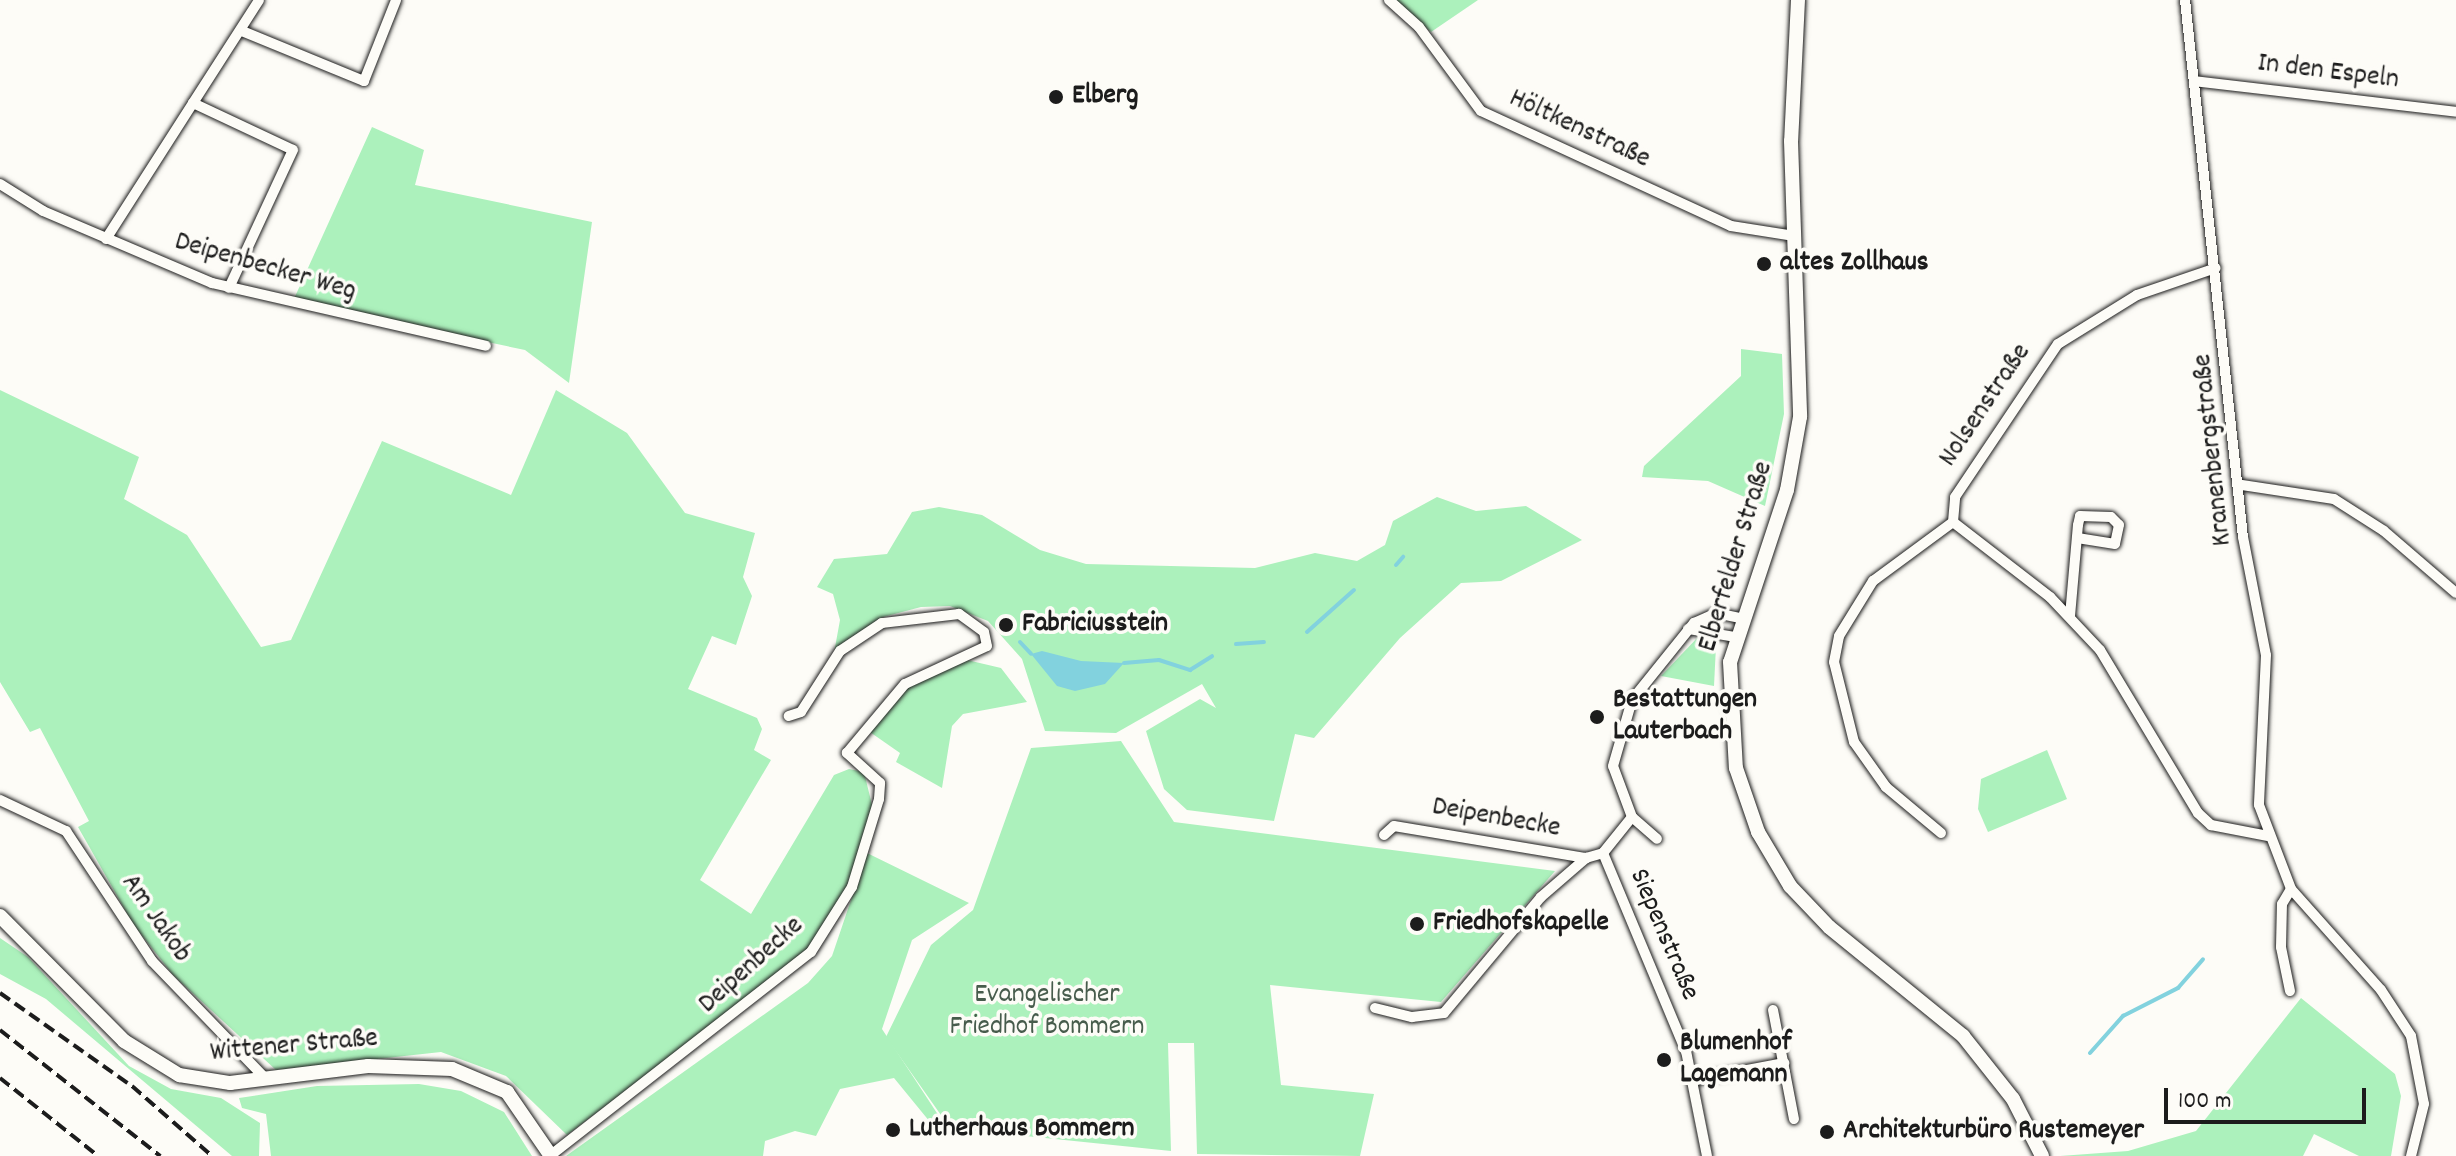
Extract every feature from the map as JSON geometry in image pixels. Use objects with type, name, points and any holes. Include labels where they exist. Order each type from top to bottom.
[{"type":"main road","name":"Elberfelder Straße","points":[[1798,0],[1794,236],[1797,444],[1735,637],[1728,702],[1736,768],[1778,870],[1829,927],[1963,1036],[2005,1087],[2042,1156]]},
{"type":"main road","name":"Wittener Straße","points":[[0,916],[148,1059],[207,1083],[432,1066],[507,1092],[551,1156]]},
{"type":"street","points":[[106,239],[259,0]]},
{"type":"street","points":[[242,31],[364,81],[396,0]]},
{"type":"street","name":"Höltkenstraße","points":[[1389,0],[1419,27],[1481,111],[1731,226],[1794,236]]},
{"type":"street","name":"Kranenbergstraße","points":[[2185,0],[2242,485],[2243,537],[2266,655],[2257,772],[2268,836],[2291,889],[2381,990],[2411,1036],[2424,1104],[2411,1156]]},
{"type":"street","name":"In den Espeln","points":[[2194,81],[2456,112]]},
{"type":"street","points":[[193,103],[293,150],[229,288]]},
{"type":"street","name":"Deipenbecker Weg","points":[[0,184],[106,239],[229,288],[486,346]]},
{"type":"street","name":"Nolsenstraße","points":[[1953,522],[1955,497],[2058,344],[2137,295],[2216,268]]},
{"type":"street","points":[[2242,485],[2334,499],[2384,531],[2456,593]]},
{"type":"street","points":[[1941,833],[1886,787],[1854,742],[1834,662],[1839,636],[1873,581],[1953,522],[2070,616],[2108,660],[2198,813],[2211,825],[2268,836]]},
{"type":"street","points":[[2070,616],[2077,538]]},
{"type":"street","name":"Deipenbecke","points":[[551,1156],[772,988],[833,923],[879,799],[880,783],[851,756],[861,730],[905,684],[987,646],[973,620],[936,613],[882,623],[840,651],[801,712],[789,716]]},
{"type":"street","name":"Siepenstraße","points":[[1657,839],[1632,817],[1613,766],[1620,726],[1640,687],[1688,629],[1716,613],[1740,618]]},
{"type":"street","points":[[1688,629],[1735,637]]},
{"type":"street","name":"Am Jakob","points":[[0,800],[66,831],[152,961],[266,1079]]},
{"type":"street","name":"Siepenstraße","points":[[1632,817],[1603,853],[1694,1080],[1707,1156]]},
{"type":"street","name":"Deipenbecke","points":[[1384,835],[1394,826],[1586,858],[1603,853]]},
{"type":"street","points":[[1375,1008],[1412,1017],[1444,1013],[1541,897],[1586,858]]},
{"type":"street","points":[[2290,991],[2281,947],[2282,904],[2291,889]]},
{"type":"street","points":[[1773,1010],[1794,1119]]},
{"type":"street","points":[[1694,1080],[1784,1063]]},
{"type":"green space","points":[[1395,0],[1478,0],[1431,32]]},
{"type":"green space","points":[[372,127],[424,150],[415,185],[592,222],[569,383],[525,350],[293,301]]},
{"type":"green space","points":[[1741,349],[1782,354],[1784,414],[1765,506],[1708,481],[1642,477],[1644,466],[1741,376]]},
{"type":"green space","points":[[0,390],[139,457],[124,499],[187,535],[261,647],[291,640],[382,441],[511,495],[556,390],[627,433],[685,513],[755,533],[743,577],[752,596],[736,645],[712,636],[688,689],[757,718],[762,729],[754,750],[771,760],[700,880],[751,914],[834,775],[849,769],[864,772],[872,805],[846,894],[802,957],[567,1135],[506,1076],[441,1052],[276,1070],[173,975],[133,924],[78,827],[89,821],[40,728],[30,732],[0,682]]},
{"type":"green space","points":[[1437,497],[1476,511],[1526,506],[1582,540],[1501,581],[1461,583],[1400,638],[1314,738],[1295,734],[1274,821],[1187,810],[1164,789],[1146,731],[1200,699],[1216,708],[1202,684],[1116,733],[1045,731],[1022,659],[988,621],[950,606],[921,607],[883,617],[834,653],[840,620],[833,594],[817,587],[834,559],[887,554],[912,512],[939,507],[982,515],[1040,550],[1086,564],[1255,568],[1315,553],[1357,561],[1385,545],[1393,521]]},
{"type":"green space","points":[[1699,636],[1716,646],[1714,686],[1661,676]]},
{"type":"green space","points":[[967,660],[1001,668],[1027,702],[963,714],[952,726],[942,788],[896,762],[900,753],[867,730],[906,687]]},
{"type":"green space","name":"Evangelischer Friedhof Bommern","points":[[1121,741],[1174,822],[1555,871],[1441,1002],[1270,985],[1281,1085],[1374,1094],[1360,1156],[1197,1154],[1194,1043],[1168,1043],[1171,1151],[959,1129],[943,1118],[886,1037],[931,945],[973,910],[1031,748]]},
{"type":"green space","points":[[2047,750],[2067,799],[1988,832],[1978,809],[1981,779]]},
{"type":"green space","points":[[867,853],[969,903],[912,940],[882,1029],[948,1130],[930,1122],[894,1078],[840,1089],[816,1136],[795,1131],[765,1141],[763,1156],[566,1156],[808,983],[832,956]]},
{"type":"green space","points":[[0,938],[28,957],[129,1066],[171,1089],[221,1098],[260,1123],[259,1156],[232,1156],[46,999],[0,974]]},
{"type":"green space","points":[[2301,998],[2395,1074],[2401,1096],[2391,1156],[2359,1156],[2314,1134],[2303,1156],[2060,1156],[2128,1151],[2196,1131]]},
{"type":"green space","points":[[419,1084],[461,1091],[504,1112],[532,1156],[271,1156],[266,1114],[242,1108],[239,1098],[317,1086]]},
{"type":"water","points":[[1042,651],[1081,661],[1124,663],[1105,684],[1075,691],[1057,686],[1031,654]]},
{"type":"waterway","points":[[1396,565],[1403,557]]},
{"type":"waterway","points":[[1307,632],[1354,590]]},
{"type":"waterway","points":[[1020,642],[1031,654]]},
{"type":"waterway","points":[[1236,644],[1264,642]]},
{"type":"waterway","points":[[1124,663],[1159,660],[1190,670],[1212,656]]},
{"type":"waterway","points":[[2090,1053],[2123,1016],[2178,988],[2203,959]]},
{"type":"railway","points":[[0,993],[132,1086],[212,1156]]},
{"type":"railway","points":[[0,1030],[160,1156]]},
{"type":"railway","points":[[0,1078],[98,1156]]},
{"type":"place","name":"Elberg","points":[[1056,97]]},
{"type":"place","name":"altes Zollhaus","points":[[1764,264]]},
{"type":"place","name":"Fabriciusstein","points":[[1006,625]]},
{"type":"place","name":"Bestattungen Lauterbach","points":[[1597,717]]},
{"type":"place","name":"Friedhofskapelle","points":[[1417,924]]},
{"type":"place","name":"Blumenhof Lagemann","points":[[1664,1060]]},
{"type":"place","name":"Lutherhaus Bommern","points":[[893,1130]]},
{"type":"place","name":"Architekturbüro Rustemeyer","points":[[1827,1132]]}]
